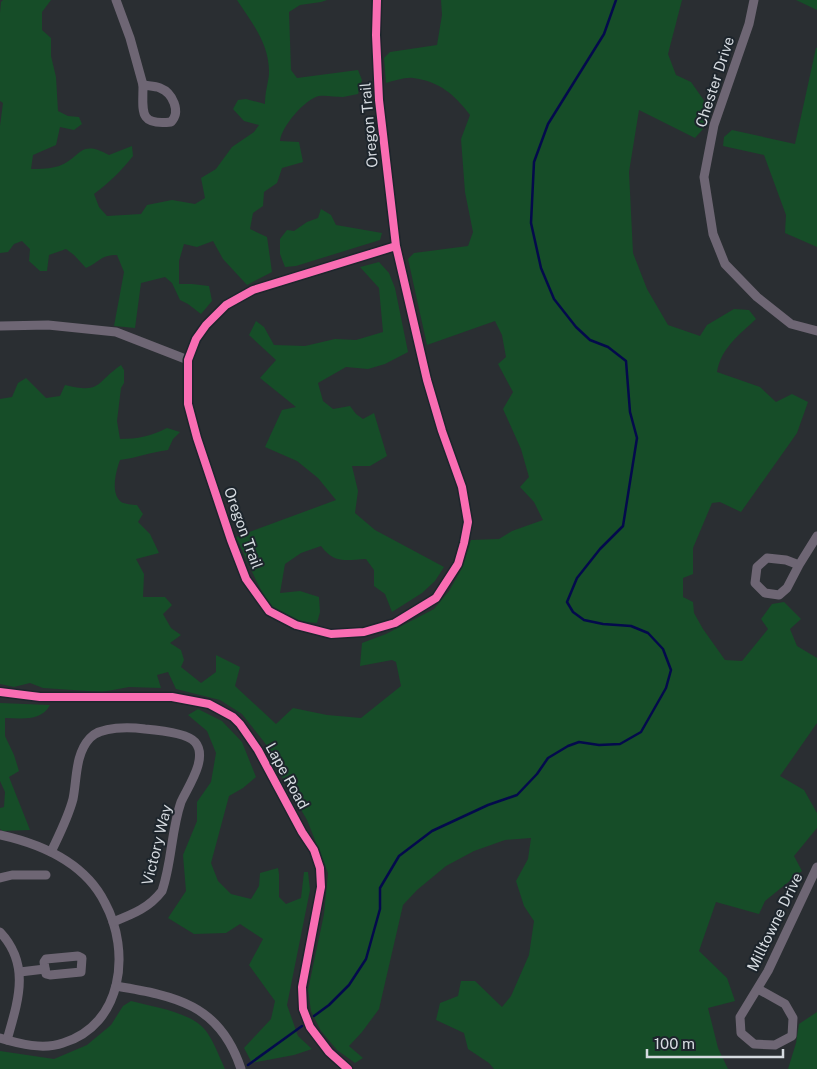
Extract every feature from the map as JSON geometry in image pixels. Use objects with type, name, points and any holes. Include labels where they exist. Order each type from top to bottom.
[{"type":"street","points":[[116,0],[130,38],[143,85],[145,117],[150,122],[157,124],[170,122],[176,115],[175,105],[167,92],[159,88],[143,85]]},
{"type":"street","name":"Oregon Trail","points":[[377,0],[376,35],[379,100],[396,246],[428,380],[442,431],[462,487],[468,522],[458,564],[436,598],[395,623],[364,632],[331,634],[296,625],[269,611],[246,579],[197,438],[188,404],[188,360],[196,339],[206,324],[226,305],[253,290],[396,246]]},
{"type":"street","name":"Chester Drive","points":[[754,0],[749,24],[714,125],[704,177],[713,234],[725,264],[757,297],[791,324],[817,331]]},
{"type":"street","points":[[0,326],[48,325],[116,332],[188,360]]},
{"type":"street","points":[[799,564],[786,560],[766,558],[757,567],[755,583],[765,593],[779,595],[788,588],[799,564],[817,536]]},
{"type":"street","name":"Lape Road","points":[[0,692],[40,697],[172,697],[209,704],[240,724],[258,750],[302,832],[314,850],[320,868],[321,887],[302,987],[303,1009],[310,1028],[329,1052],[348,1069]]},
{"type":"street","name":"Victory Way","points":[[51,852],[63,828],[72,800],[79,759],[92,736],[101,731],[127,727],[180,735],[195,742],[198,749],[198,764],[176,818],[162,891],[155,901],[142,911],[113,922]]},
{"type":"street","points":[[0,835],[51,852],[73,866],[96,888],[105,903],[113,922],[119,947],[120,969],[116,986],[104,1013],[92,1028],[62,1044],[46,1046],[21,1044],[4,1039],[18,1001],[20,972],[13,950],[0,932]]},
{"type":"street","name":"Milltowne Drive","points":[[758,989],[785,1004],[793,1018],[792,1036],[775,1045],[754,1044],[741,1033],[740,1018],[758,989],[817,867]]},
{"type":"street","points":[[0,878],[12,875],[46,874]]},
{"type":"street","points":[[20,972],[45,969]]},
{"type":"street","points":[[116,986],[150,992],[187,1003],[200,1011],[214,1022],[232,1046],[241,1069]]},
{"type":"green space","points":[[3,0],[51,0],[42,12],[42,30],[51,38],[51,56],[56,77],[58,111],[68,116],[79,117],[82,124],[74,130],[60,127],[56,145],[33,155],[31,169],[55,167],[70,160],[85,149],[99,150],[109,155],[132,146],[133,156],[115,177],[94,194],[99,207],[107,216],[141,214],[147,205],[172,200],[195,204],[205,198],[201,178],[216,169],[232,147],[254,132],[259,125],[244,121],[233,109],[238,100],[246,99],[265,104],[269,74],[269,63],[263,43],[237,0],[327,0],[300,5],[289,12],[291,70],[297,78],[358,70],[362,80],[358,94],[343,97],[319,96],[307,102],[289,121],[281,135],[280,141],[299,142],[303,162],[282,168],[277,183],[264,192],[263,206],[253,213],[250,229],[267,237],[272,272],[247,285],[223,259],[213,241],[197,247],[184,244],[179,261],[179,284],[209,286],[212,301],[201,314],[180,300],[172,283],[165,277],[141,283],[135,328],[114,326],[124,272],[117,255],[103,258],[86,268],[66,249],[49,255],[47,271],[40,271],[29,261],[30,249],[22,241],[14,244],[8,252],[0,253],[0,126],[3,103],[0,101],[0,13]]},
{"type":"green space","points":[[441,0],[682,0],[668,54],[676,75],[691,82],[703,99],[708,111],[703,129],[695,138],[639,110],[629,172],[633,253],[647,289],[668,325],[700,336],[707,325],[734,309],[749,310],[756,319],[737,336],[727,349],[722,356],[717,372],[760,387],[776,402],[792,394],[808,402],[797,433],[741,512],[720,502],[712,503],[693,548],[693,574],[683,578],[683,597],[693,602],[694,613],[725,660],[742,661],[768,629],[761,619],[772,604],[784,602],[801,619],[790,629],[797,646],[817,658],[817,723],[780,776],[804,790],[817,813],[817,828],[794,856],[802,871],[765,901],[759,914],[716,902],[699,951],[727,978],[735,1001],[708,1008],[718,1048],[728,1069],[494,1069],[489,1063],[468,1049],[464,1033],[436,1020],[440,1003],[458,996],[461,981],[475,981],[502,1007],[511,996],[529,955],[534,921],[524,906],[516,881],[528,859],[531,838],[505,840],[474,851],[446,866],[417,890],[403,905],[379,1009],[349,1046],[363,1058],[355,1063],[337,1050],[321,1031],[311,1011],[308,990],[324,914],[328,873],[307,820],[283,779],[268,747],[242,714],[220,700],[176,689],[168,672],[157,675],[161,688],[129,687],[102,692],[43,688],[30,683],[14,687],[0,684],[0,399],[12,397],[18,383],[26,378],[46,398],[60,396],[65,385],[86,388],[97,385],[121,365],[124,370],[124,383],[121,388],[117,421],[120,439],[144,436],[167,428],[180,432],[173,439],[168,450],[120,460],[117,470],[115,488],[118,498],[123,503],[137,505],[143,514],[138,522],[150,534],[159,553],[136,559],[144,574],[143,597],[165,597],[172,605],[163,614],[171,628],[181,635],[170,643],[181,650],[184,660],[181,667],[201,683],[216,672],[216,655],[240,667],[235,686],[276,724],[293,708],[327,715],[361,718],[401,686],[396,662],[392,660],[360,666],[362,643],[386,634],[434,609],[449,591],[461,570],[471,540],[499,539],[512,531],[543,520],[534,502],[520,487],[529,477],[521,449],[503,409],[513,392],[498,364],[506,357],[502,335],[495,321],[427,345],[408,259],[414,253],[468,246],[473,232],[465,192],[461,139],[470,115],[452,95],[431,82],[410,78],[386,83],[384,58],[390,52],[437,45],[442,15]]},
{"type":"green space","points":[[796,0],[817,0],[817,10]]},
{"type":"green space","points":[[816,48],[817,247],[785,233],[786,215],[764,155],[723,146],[724,137],[732,130],[795,144]]},
{"type":"green space","points":[[321,209],[331,215],[336,225],[382,233],[380,240],[296,266],[285,267],[280,254],[280,239],[287,230],[294,231],[307,222],[318,218]]},
{"type":"green space","points":[[379,262],[389,273],[395,288],[408,352],[385,364],[368,369],[346,367],[318,383],[323,401],[333,409],[350,406],[363,419],[374,413],[387,456],[370,466],[352,466],[358,491],[355,513],[375,530],[444,567],[435,581],[422,593],[392,612],[385,594],[374,586],[374,570],[366,559],[341,560],[331,556],[321,546],[301,553],[285,564],[280,593],[300,591],[319,597],[320,612],[317,623],[300,621],[283,615],[269,604],[236,537],[336,500],[318,478],[297,461],[265,447],[282,410],[296,407],[260,378],[276,360],[249,335],[256,321],[264,327],[274,345],[305,346],[335,339],[356,340],[383,332],[379,288],[360,267]]},
{"type":"green space","points":[[0,703],[50,705],[36,717],[5,718],[5,736],[19,771],[9,777],[30,830],[3,831],[0,829],[0,808],[4,807],[5,792],[0,781]]},
{"type":"green space","points":[[198,709],[222,721],[242,742],[256,777],[243,788],[229,796],[211,863],[218,881],[231,894],[251,899],[259,886],[260,873],[278,868],[279,897],[286,904],[301,898],[304,872],[308,872],[310,890],[287,1005],[298,1036],[312,1049],[294,1055],[252,1063],[244,1048],[271,1019],[275,1001],[249,965],[263,939],[240,924],[226,933],[194,934],[168,918],[186,891],[183,855],[197,821],[197,802],[211,782],[216,753],[207,731],[188,715]]},
{"type":"green space","points":[[131,1001],[172,1011],[200,1025],[212,1040],[225,1069],[0,1069],[0,1051],[54,1059],[87,1045],[111,1025],[123,1006]]},
{"type":"green space","points":[[817,1012],[817,1069],[788,1069],[796,1043],[799,1024]]},
{"type":"waterway","points":[[314,1016],[329,1005],[349,985],[366,959],[380,909],[380,888],[399,856],[432,831],[488,805],[517,795],[537,774],[548,758],[568,746],[579,742],[599,745],[620,744],[641,732],[666,688],[671,670],[663,649],[648,633],[631,626],[603,624],[584,620],[573,612],[567,602],[577,578],[600,549],[623,526],[637,438],[630,412],[626,361],[608,347],[590,340],[576,327],[554,299],[541,268],[531,223],[534,162],[548,124],[604,34],[616,0]]},
{"type":"waterway","points":[[248,1065],[302,1026]]},
{"type":"cycle path","points":[[377,0],[376,35],[379,100],[396,246],[427,380],[442,431],[462,487],[468,522],[458,564],[436,598],[395,623],[364,632],[331,634],[296,625],[269,611],[246,579],[197,438],[188,404],[188,360],[196,339],[206,325],[226,305],[253,290],[396,246]]},
{"type":"cycle path","points":[[0,692],[40,697],[172,697],[209,704],[233,717],[240,724],[258,750],[302,832],[314,850],[320,868],[321,887],[302,987],[303,1009],[310,1027],[329,1052],[348,1069]]}]
